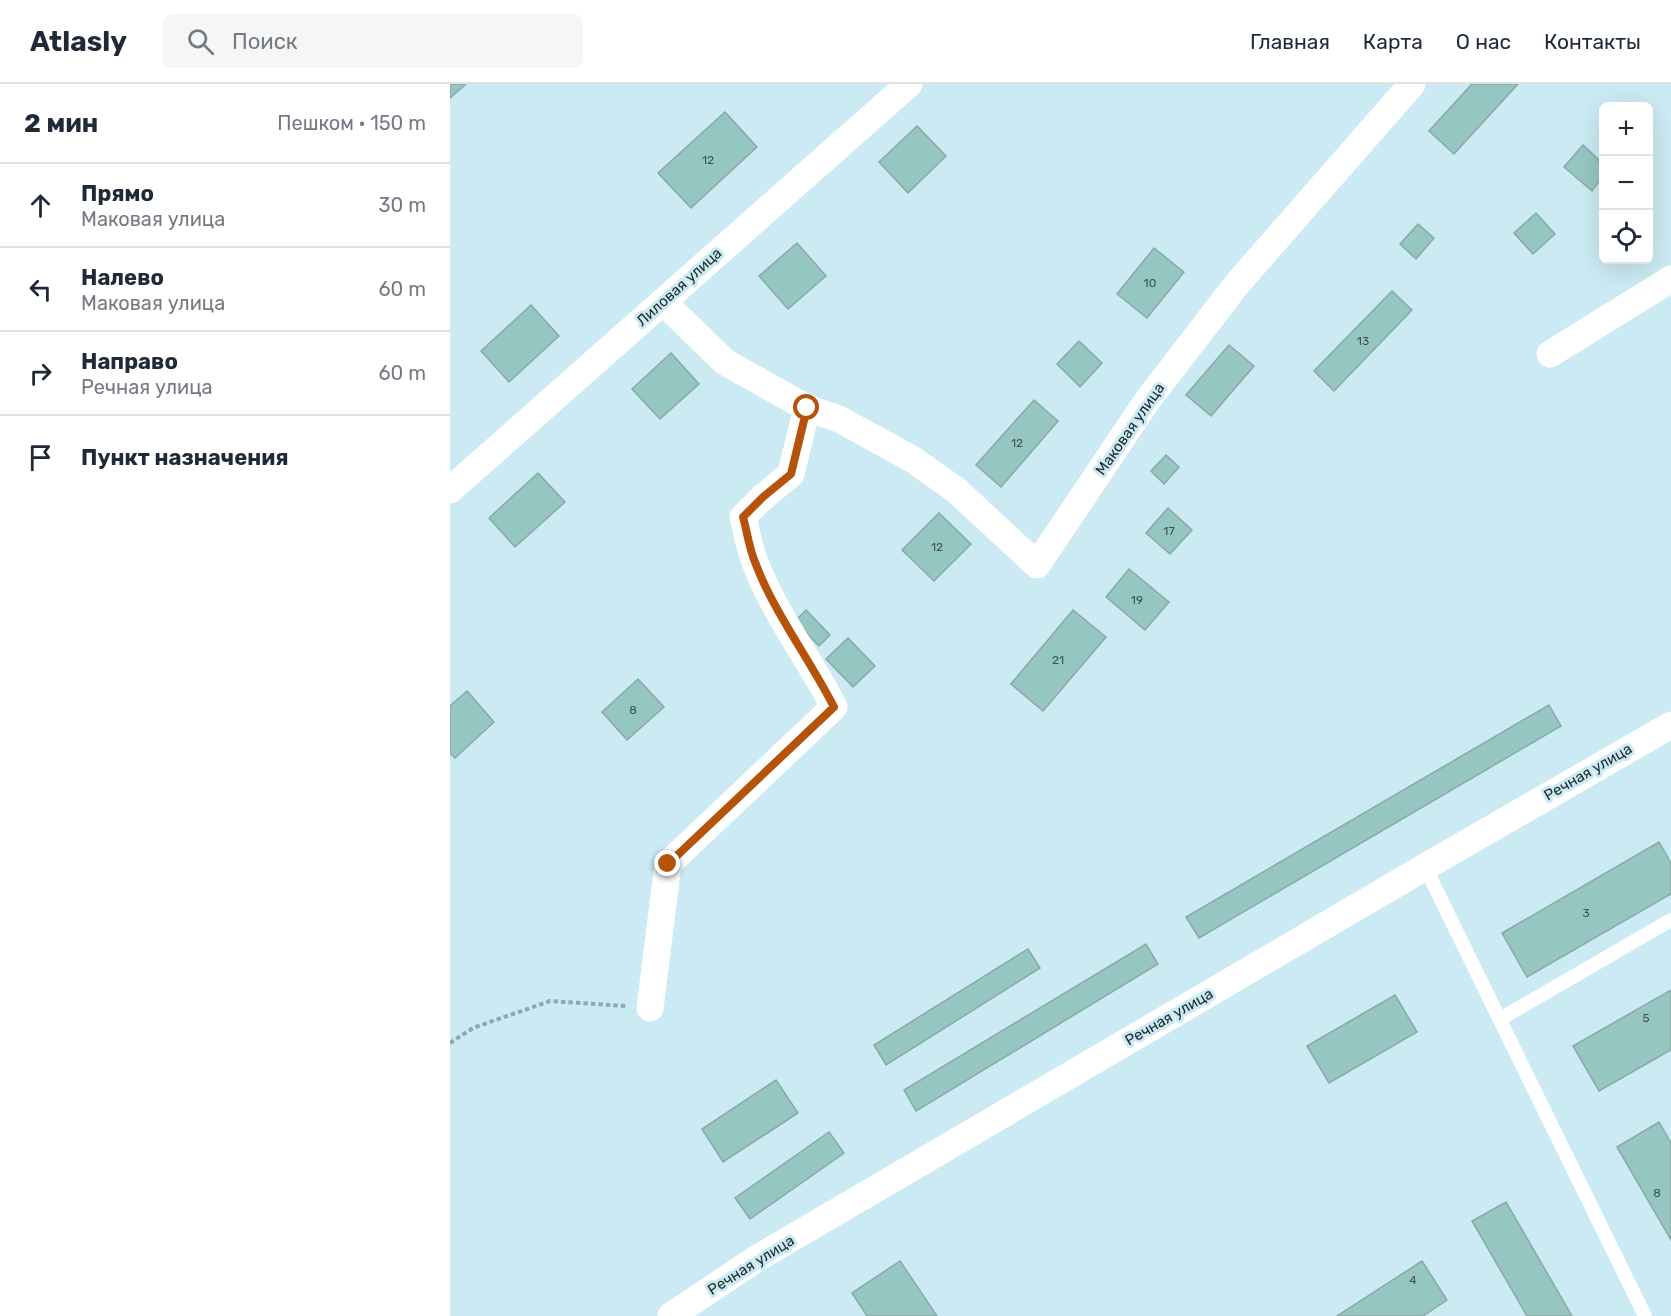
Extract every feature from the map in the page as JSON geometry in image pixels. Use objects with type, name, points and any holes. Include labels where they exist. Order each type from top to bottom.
[{"type":"street","name":"Лиловая улица","points":[[450,490],[909,84]]},
{"type":"street","name":"Маковая улица","points":[[663,302],[725,362],[807,408],[838,419],[912,459],[956,490],[1037,565],[1147,401],[1237,284],[1412,84]]},
{"type":"street","points":[[1550,354],[1671,279]]},
{"type":"street","points":[[650,1008],[668,864],[834,707],[783,621],[754,561],[743,517],[791,474],[807,408]]},
{"type":"street","name":"Речная улица","points":[[671,1316],[756,1259],[1671,725]]},
{"type":"lane","points":[[1425,867],[1645,1316]]},
{"type":"lane","points":[[1500,1019],[1671,920]]},
{"type":"path","points":[[450,1043],[473,1028],[550,1001],[650,1008]]},
{"type":"building","points":[[450,84],[466,84],[450,98]]},
{"type":"building","points":[[1472,84],[1518,84],[1454,154],[1429,131]]},
{"type":"building","points":[[725,112],[757,147],[691,208],[658,173]]},
{"type":"building","points":[[917,126],[946,156],[908,193],[879,162]]},
{"type":"building","points":[[1583,145],[1598,159],[1599,182],[1592,191],[1564,167]]},
{"type":"building","points":[[1536,213],[1555,234],[1533,254],[1514,233]]},
{"type":"building","points":[[1418,224],[1434,238],[1416,259],[1400,244]]},
{"type":"building","points":[[797,243],[826,276],[788,309],[759,276]]},
{"type":"building","points":[[1154,248],[1184,272],[1147,318],[1117,294]]},
{"type":"building","points":[[1392,291],[1412,310],[1334,391],[1314,371]]},
{"type":"building","points":[[531,305],[559,336],[509,382],[481,351]]},
{"type":"building","points":[[1079,341],[1102,363],[1080,387],[1057,364]]},
{"type":"building","points":[[1229,345],[1254,366],[1211,416],[1186,395]]},
{"type":"building","points":[[671,353],[699,384],[660,419],[632,389]]},
{"type":"building","points":[[1034,400],[1058,421],[1001,487],[976,465]]},
{"type":"building","points":[[1166,455],[1179,467],[1164,484],[1151,471]]},
{"type":"building","points":[[538,473],[565,502],[515,547],[489,518]]},
{"type":"building","points":[[1168,508],[1192,530],[1170,554],[1146,533]]},
{"type":"building","points":[[939,513],[971,544],[934,581],[902,550]]},
{"type":"building","points":[[1129,569],[1169,602],[1145,630],[1106,597]]},
{"type":"building","points":[[806,610],[830,635],[819,646],[795,621]]},
{"type":"building","points":[[1073,610],[1106,637],[1043,711],[1011,684]]},
{"type":"building","points":[[848,638],[875,666],[853,687],[826,659]]},
{"type":"building","points":[[638,679],[664,707],[627,740],[602,712]]},
{"type":"building","points":[[467,691],[494,722],[455,758],[450,753],[450,706]]},
{"type":"building","points":[[1549,705],[1561,726],[1199,938],[1186,917]]},
{"type":"building","points":[[1659,842],[1671,863],[1671,894],[1527,977],[1502,933]]},
{"type":"building","points":[[1146,944],[1158,964],[916,1111],[904,1090]]},
{"type":"building","points":[[1028,949],[1040,968],[886,1065],[874,1045]]},
{"type":"building","points":[[1671,990],[1671,1050],[1599,1091],[1573,1046]]},
{"type":"building","points":[[1395,995],[1417,1032],[1329,1083],[1307,1046]]},
{"type":"building","points":[[776,1080],[798,1113],[723,1162],[702,1129]]},
{"type":"building","points":[[1659,1122],[1671,1143],[1671,1240],[1617,1147]]},
{"type":"building","points":[[829,1132],[844,1153],[750,1219],[735,1198]]},
{"type":"building","points":[[1506,1202],[1572,1316],[1527,1316],[1472,1221]]},
{"type":"building","points":[[900,1261],[937,1316],[867,1316],[852,1293]]},
{"type":"building","points":[[1422,1261],[1447,1300],[1423,1316],[1337,1316]]},
{"type":"route","points":[[668,864],[834,707],[783,621],[754,561],[743,517],[791,474],[807,408]]}]
